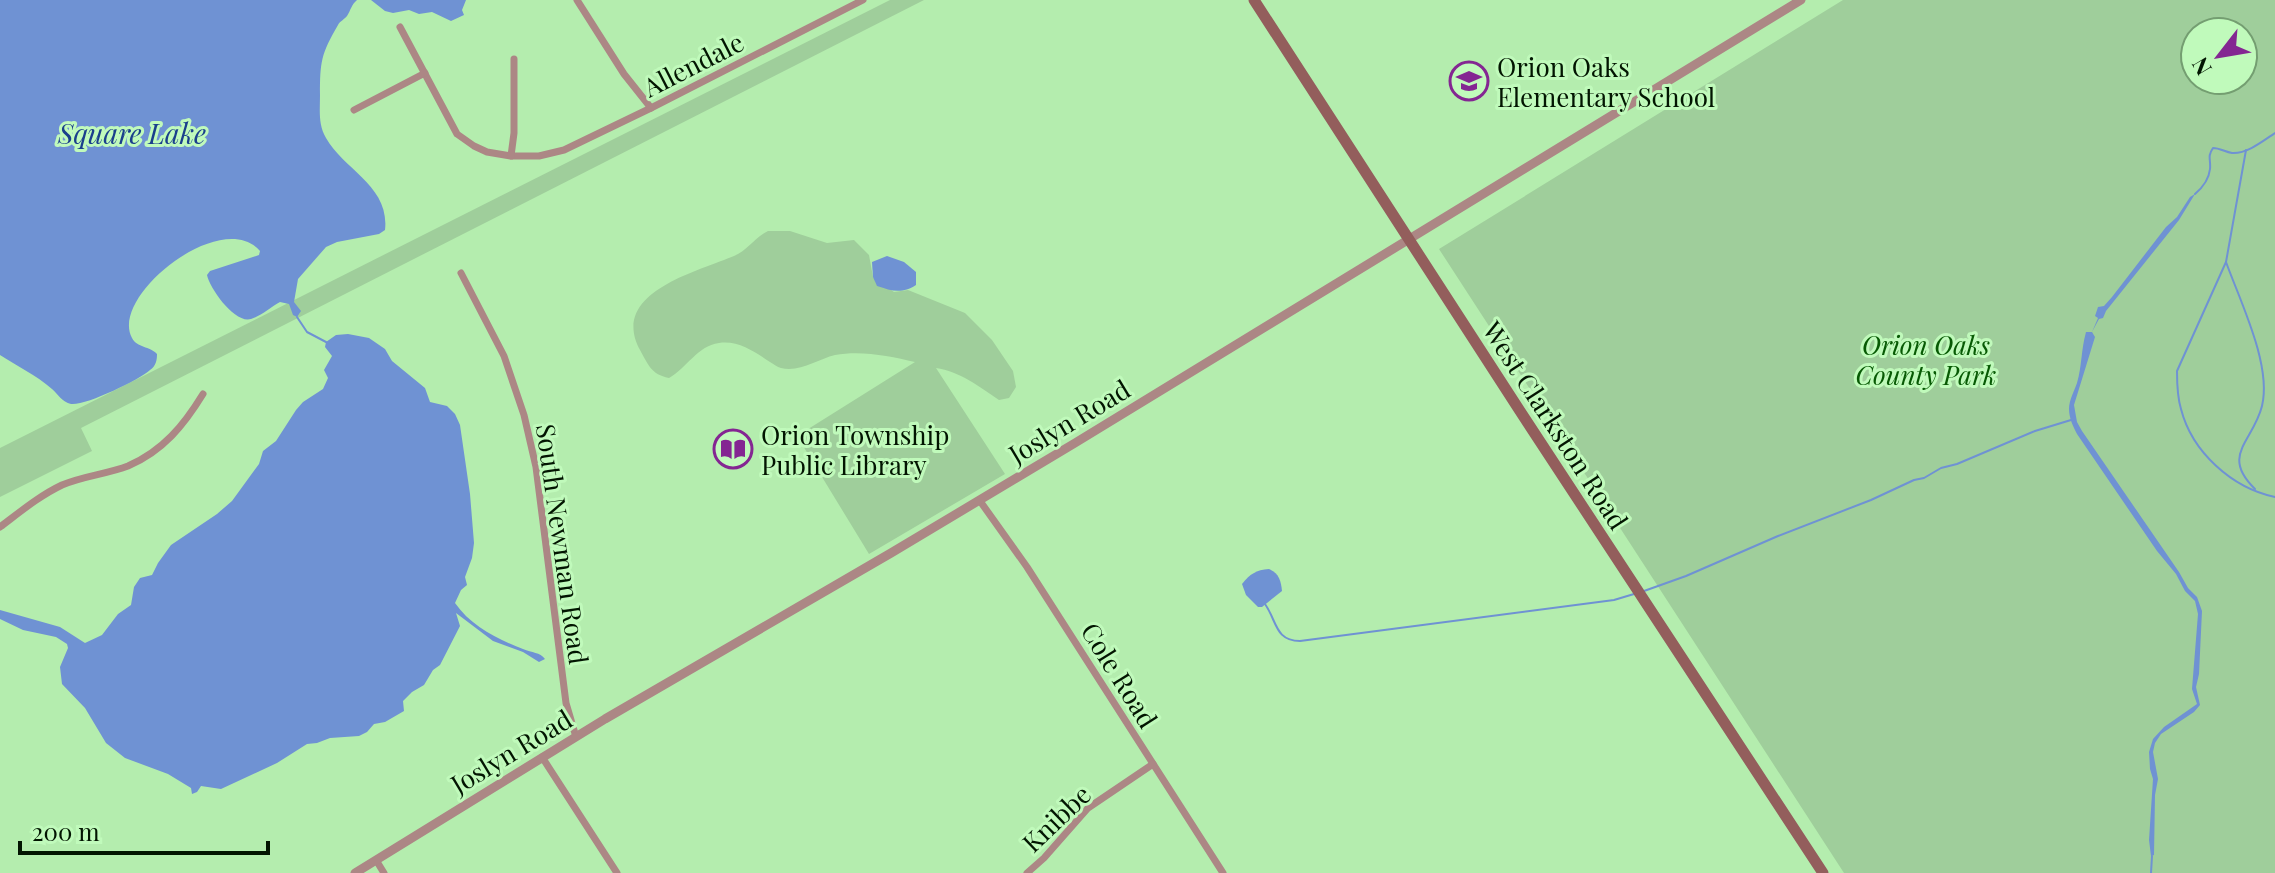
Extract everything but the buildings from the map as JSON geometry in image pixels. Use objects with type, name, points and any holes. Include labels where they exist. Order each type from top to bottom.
[{"type":"main road","name":"West Clarkston Road","points":[[1254,0],[1823,873]]},
{"type":"street","points":[[577,0],[624,74],[651,108]]},
{"type":"street","name":"Allendale","points":[[400,27],[457,134],[481,149],[511,156],[539,156],[564,150],[651,108],[846,4],[863,0]]},
{"type":"street","name":"Joslyn Road","points":[[355,873],[542,757],[980,501],[1801,0]]},
{"type":"street","points":[[511,156],[514,59]]},
{"type":"street","points":[[354,110],[425,73]]},
{"type":"street","name":"South Newman Road","points":[[461,273],[504,356],[524,415],[540,495],[566,703],[576,737]]},
{"type":"street","points":[[0,527],[61,486],[127,466],[154,452],[175,434],[203,394]]},
{"type":"street","name":"Cole Road","points":[[980,501],[1027,567],[1223,873]]},
{"type":"street","points":[[542,757],[617,873]]},
{"type":"street","name":"Knibbe","points":[[1027,873],[1088,808],[1153,764]]},
{"type":"street","points":[[376,860],[384,873]]},
{"type":"green space","points":[[890,0],[924,0],[81,428],[92,451],[0,497],[0,448]]},
{"type":"green space","name":"Orion Oaks County Park","points":[[1843,0],[2275,0],[2275,873],[1844,873],[1439,249]]},
{"type":"green space","points":[[768,231],[790,231],[827,243],[854,240],[869,255],[873,277],[894,292],[908,290],[965,313],[992,340],[1013,371],[1016,387],[1009,398],[999,400],[961,376],[936,368],[1005,474],[869,554],[797,436],[915,362],[855,353],[788,369],[778,367],[733,343],[719,343],[704,348],[669,378],[651,368],[640,350],[634,330],[636,314],[646,299],[679,278],[739,253]]},
{"type":"water","name":"Square Lake","points":[[0,0],[357,0],[338,25],[323,58],[321,122],[323,133],[334,149],[373,190],[385,215],[385,230],[326,247],[298,279],[294,302],[301,311],[297,317],[289,304],[280,302],[255,318],[245,319],[231,311],[213,288],[207,275],[210,271],[259,255],[260,251],[243,240],[221,240],[197,248],[173,262],[152,280],[137,300],[129,320],[134,341],[157,354],[154,367],[99,397],[78,404],[65,402],[40,379],[0,355]]},
{"type":"water","points":[[371,0],[466,0],[462,10],[464,15],[451,21],[432,12],[385,11]]},
{"type":"water","points":[[2195,194],[2179,220],[2103,318],[2099,319],[2092,332],[2098,318],[2095,316],[2098,307],[2104,306],[2112,297]]},
{"type":"water","points":[[887,256],[904,262],[916,272],[916,285],[897,291],[877,286],[872,262]]},
{"type":"water","points":[[2086,332],[2092,332],[2095,337],[2074,405],[2077,422],[2197,597],[2202,611],[2196,687],[2200,705],[2161,734],[2153,752],[2158,779],[2154,855],[2151,856],[2149,840],[2153,779],[2149,752],[2153,739],[2164,727],[2197,704],[2192,689],[2198,614],[2195,601],[2157,551],[2077,434],[2072,422],[2070,402],[2079,377]]},
{"type":"water","points":[[336,335],[369,338],[385,349],[392,361],[425,388],[430,402],[447,406],[455,414],[460,425],[474,543],[465,577],[467,585],[455,603],[485,631],[545,659],[539,662],[523,652],[493,641],[456,613],[460,626],[440,665],[424,685],[403,701],[404,711],[385,722],[374,724],[359,736],[330,738],[307,744],[277,763],[221,789],[201,786],[192,794],[191,788],[168,774],[125,758],[106,743],[85,708],[62,684],[60,667],[67,644],[56,637],[23,630],[0,619],[0,610],[60,627],[85,643],[102,635],[118,614],[131,605],[134,587],[140,578],[152,575],[171,545],[232,501],[259,464],[263,451],[276,441],[296,410],[323,389],[328,378],[324,370],[332,356],[325,347],[326,342]]},
{"type":"water","points":[[1269,569],[1279,578],[1282,591],[1258,607],[1246,595],[1242,584],[1254,573]]},
{"type":"waterway","points":[[2195,194],[2208,176],[2213,148],[2232,153],[2243,151],[2275,133]]},
{"type":"waterway","points":[[2246,150],[2226,262],[2177,371],[2178,390],[2186,425],[2204,453],[2229,477],[2275,497]]},
{"type":"waterway","points":[[2226,262],[2253,333],[2263,372],[2262,406],[2239,457],[2240,467],[2255,489]]},
{"type":"waterway","points":[[297,317],[307,332],[326,342]]},
{"type":"waterway","points":[[1644,591],[1871,500],[1941,468],[2071,420]]},
{"type":"waterway","points":[[1265,604],[1281,634],[1300,641],[1614,600],[1634,594]]},
{"type":"waterway","points":[[2151,873],[2152,856]]},
{"type":"place","name":"Orion Oaks Elementary School","points":[[1469,81]]},
{"type":"place","name":"Orion Township Public Library","points":[[733,449]]}]
